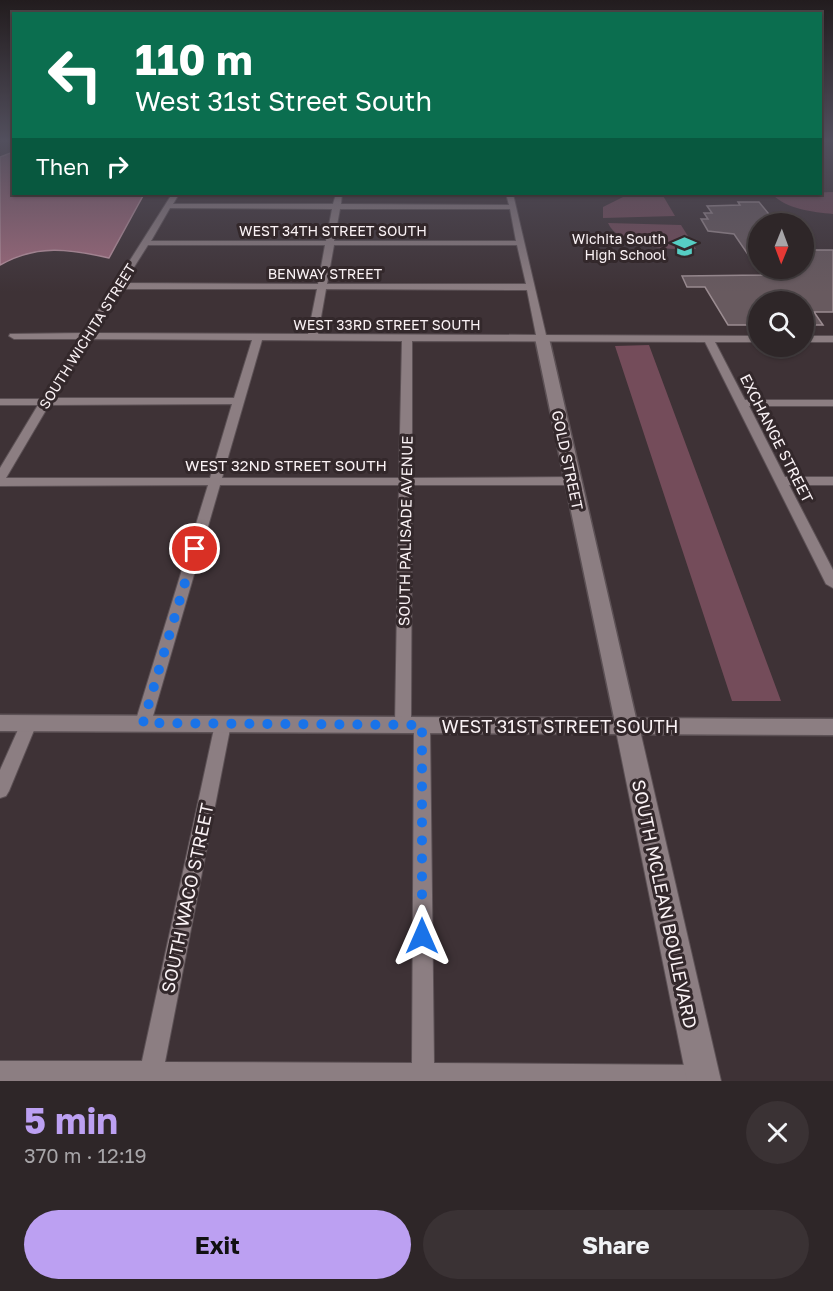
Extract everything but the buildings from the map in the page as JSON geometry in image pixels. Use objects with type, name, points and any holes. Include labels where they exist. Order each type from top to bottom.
[{"type":"main road","name":"SOUTH MCLEAN BOULEVARD","points":[[627,726],[704,1079]]},
{"type":"street","name":"SOUTH WICHITA STREET","points":[[0,480],[45,402],[120,286],[174,195]]},
{"type":"street","points":[[312,338],[339,195]]},
{"type":"street","name":"GOLD STREET","points":[[510,195],[627,726]]},
{"type":"street","points":[[168,206],[513,207]]},
{"type":"street","name":"WEST 34TH STREET SOUTH","points":[[146,243],[521,243]]},
{"type":"street","name":"BENWAY STREET","points":[[120,286],[530,287]]},
{"type":"street","name":"WEST 33RD STREET SOUTH","points":[[14,336],[748,339]]},
{"type":"street","points":[[143,723],[258,337]]},
{"type":"street","name":"SOUTH PALISADE AVENUE","points":[[407,338],[406,480],[423,1075]]},
{"type":"street","name":"EXCHANGE STREET","points":[[709,339],[833,582]]},
{"type":"street","points":[[814,339],[833,339]]},
{"type":"street","points":[[0,402],[239,401]]},
{"type":"street","points":[[741,403],[833,403]]},
{"type":"street","name":"WEST 32ND STREET SOUTH","points":[[0,480],[573,481]]},
{"type":"street","points":[[781,481],[833,481]]},
{"type":"street","name":"WEST 31ST STREET SOUTH","points":[[0,723],[833,727]]},
{"type":"street","points":[[0,791],[29,723]]},
{"type":"street","name":"SOUTH WACO STREET","points":[[151,1072],[223,724]]},
{"type":"street","points":[[0,1072],[704,1079]]},
{"type":"shaded area","points":[[0,191],[12,191],[12,195],[143,195],[109,258],[81,252],[54,250],[27,254],[0,265]]},
{"type":"shaded area","points":[[822,192],[833,192],[833,214],[792,206],[773,195],[822,195]]},
{"type":"shaded area","points":[[663,195],[675,216],[603,218],[603,207],[623,197]]},
{"type":"shaded area","points":[[608,223],[681,225],[696,249],[647,246],[623,238]]},
{"type":"shaded area","points":[[649,345],[781,701],[732,701],[615,346]]},
{"type":"place","name":"Wichita South High School","points":[[684,246]]},
{"type":"route","points":[[195,549],[143,723],[422,725],[422,936]]}]
